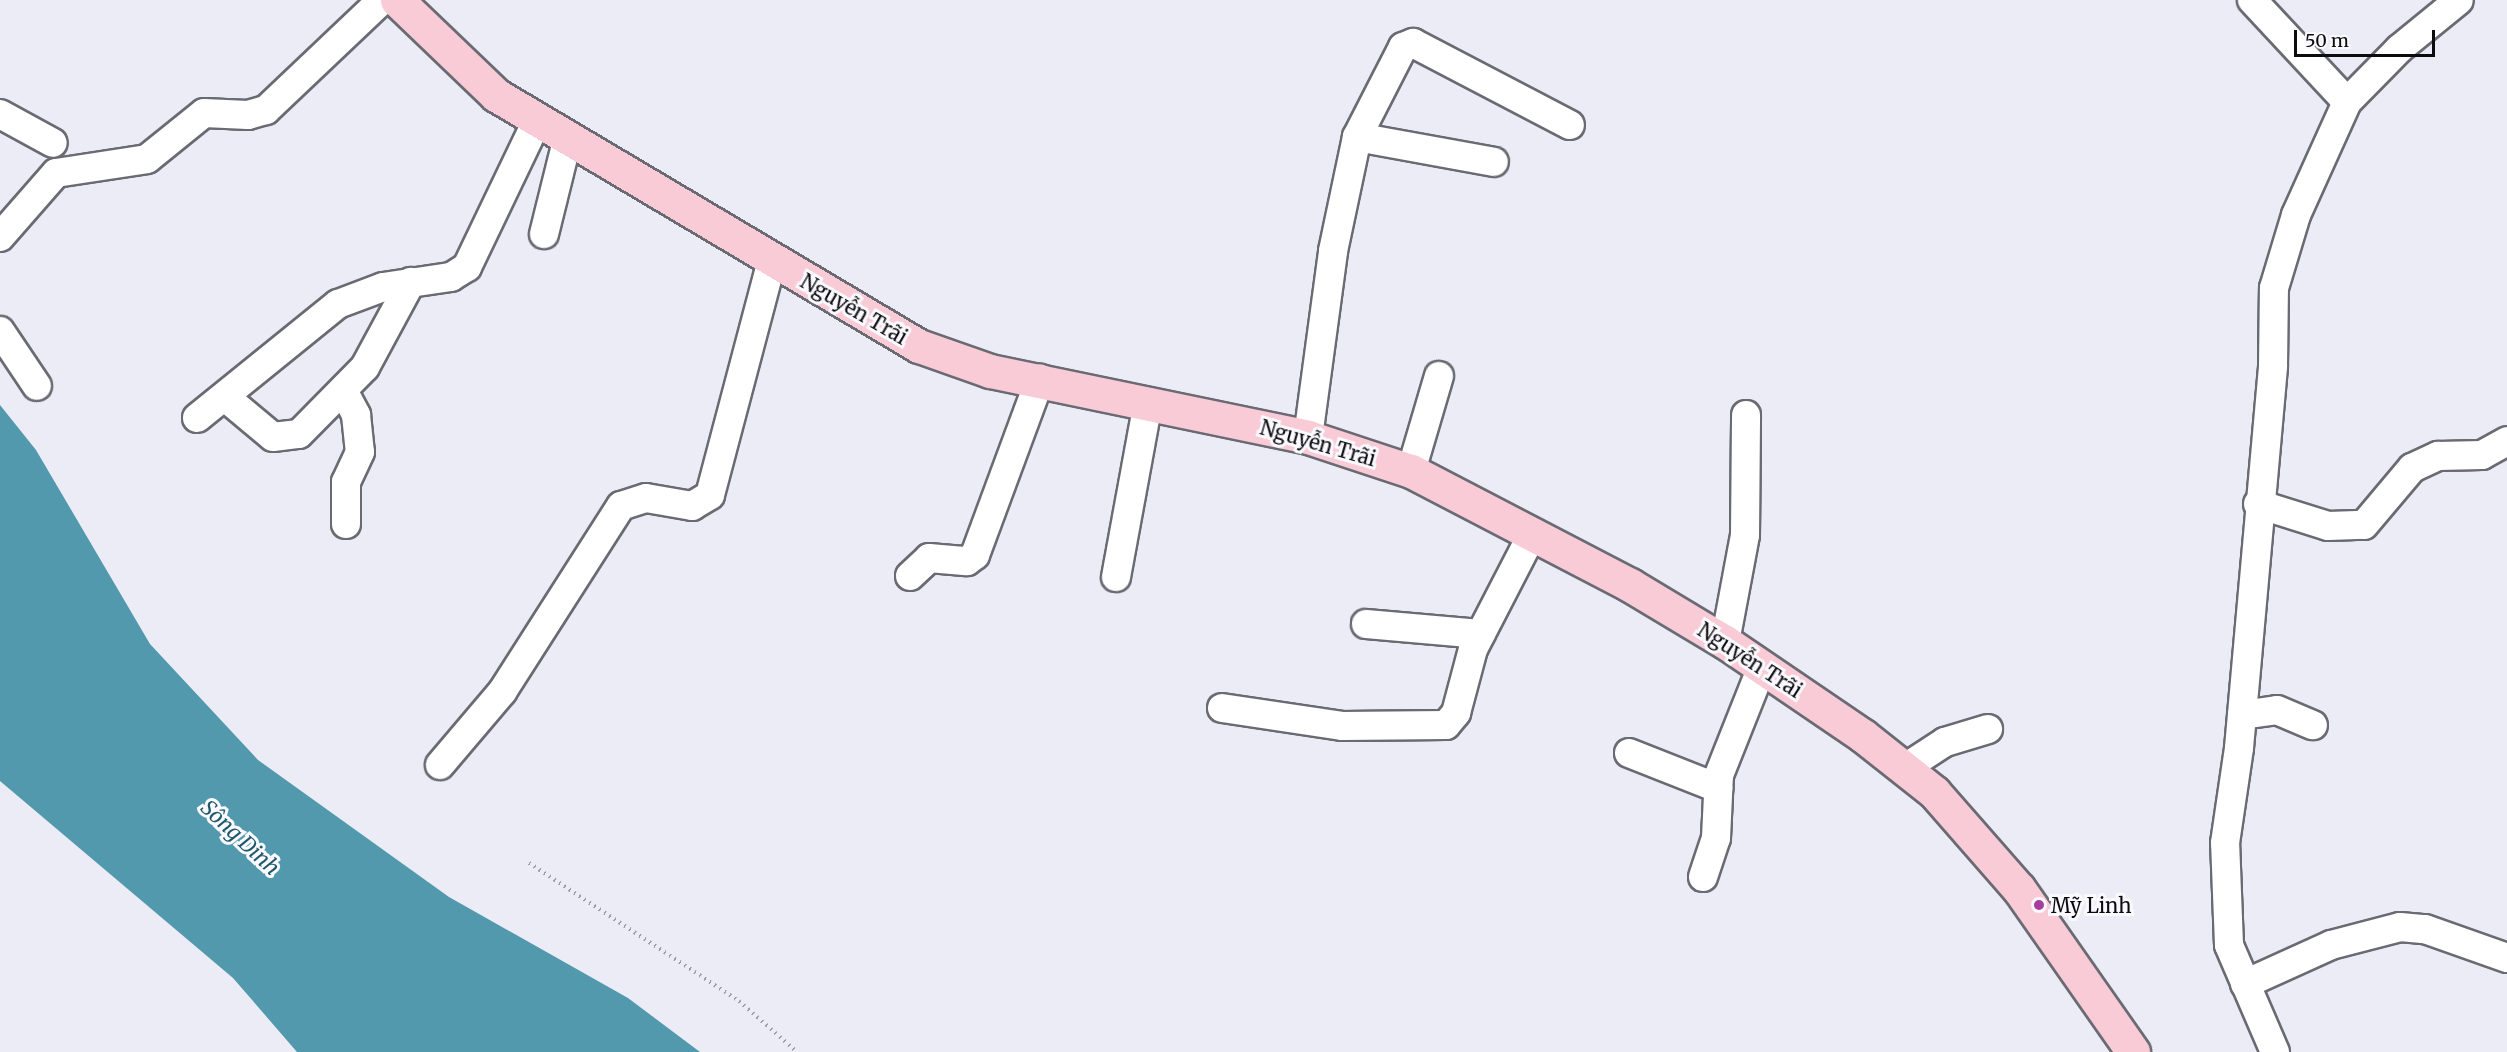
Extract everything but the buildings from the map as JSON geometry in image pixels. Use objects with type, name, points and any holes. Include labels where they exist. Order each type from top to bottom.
[{"type":"main road","name":"Nguyễn Trãi","points":[[397,0],[463,68],[538,119],[772,261],[919,346],[990,371],[1040,379],[1308,438],[1411,471],[1533,533],[1725,642],[1905,768],[1986,848],[2133,1052]]},
{"type":"street","points":[[0,237],[56,173],[147,159],[204,112],[248,115],[266,110],[382,0]]},
{"type":"street","points":[[2252,0],[2347,102]]},
{"type":"street","points":[[2275,1052],[2229,945],[2225,843],[2242,715],[2278,264],[2347,102],[2399,49],[2459,0]]},
{"type":"street","points":[[1308,438],[1333,251],[1357,138],[1403,47],[1413,43],[1570,125]]},
{"type":"street","points":[[0,114],[53,143]]},
{"type":"street","points":[[197,418],[338,304],[411,282],[451,277],[474,259],[538,119]]},
{"type":"street","points":[[544,234],[568,137]]},
{"type":"street","points":[[1357,138],[1494,162]]},
{"type":"street","points":[[440,765],[502,692],[621,506],[646,498],[692,506],[710,495],[772,261]]},
{"type":"street","points":[[225,397],[273,437],[289,440],[344,392],[365,367],[411,282]]},
{"type":"street","points":[[0,331],[37,386]]},
{"type":"street","points":[[1411,471],[1439,376]]},
{"type":"street","points":[[910,576],[929,558],[967,561],[975,555],[1040,379]]},
{"type":"street","points":[[344,392],[356,415],[360,452],[346,482],[346,524]]},
{"type":"street","points":[[1116,577],[1149,402]]},
{"type":"street","points":[[1725,642],[1745,535],[1746,415]]},
{"type":"street","points":[[2258,504],[2328,526],[2355,528],[2373,521],[2420,464],[2438,456],[2482,455],[2507,441]]},
{"type":"street","points":[[1222,708],[1342,726],[1446,725],[1456,713],[1481,634],[1533,533]]},
{"type":"street","points":[[1366,624],[1481,634]]},
{"type":"street","points":[[1703,877],[1716,838],[1718,788],[1762,667]]},
{"type":"street","points":[[2242,715],[2277,710],[2313,725]]},
{"type":"street","points":[[1905,768],[1945,742],[1988,729]]},
{"type":"street","points":[[1629,753],[1718,788]]},
{"type":"street","points":[[2245,984],[2331,945],[2400,927],[2426,929],[2507,958]]},
{"type":"path","points":[[529,863],[739,1001],[797,1052]]},
{"type":"water","name":"Sông Dinh","points":[[0,405],[36,450],[150,644],[258,760],[449,897],[628,998],[700,1052],[297,1052],[233,978],[0,781]]},
{"type":"place","name":"Mỹ Linh","points":[[2039,905]]}]
